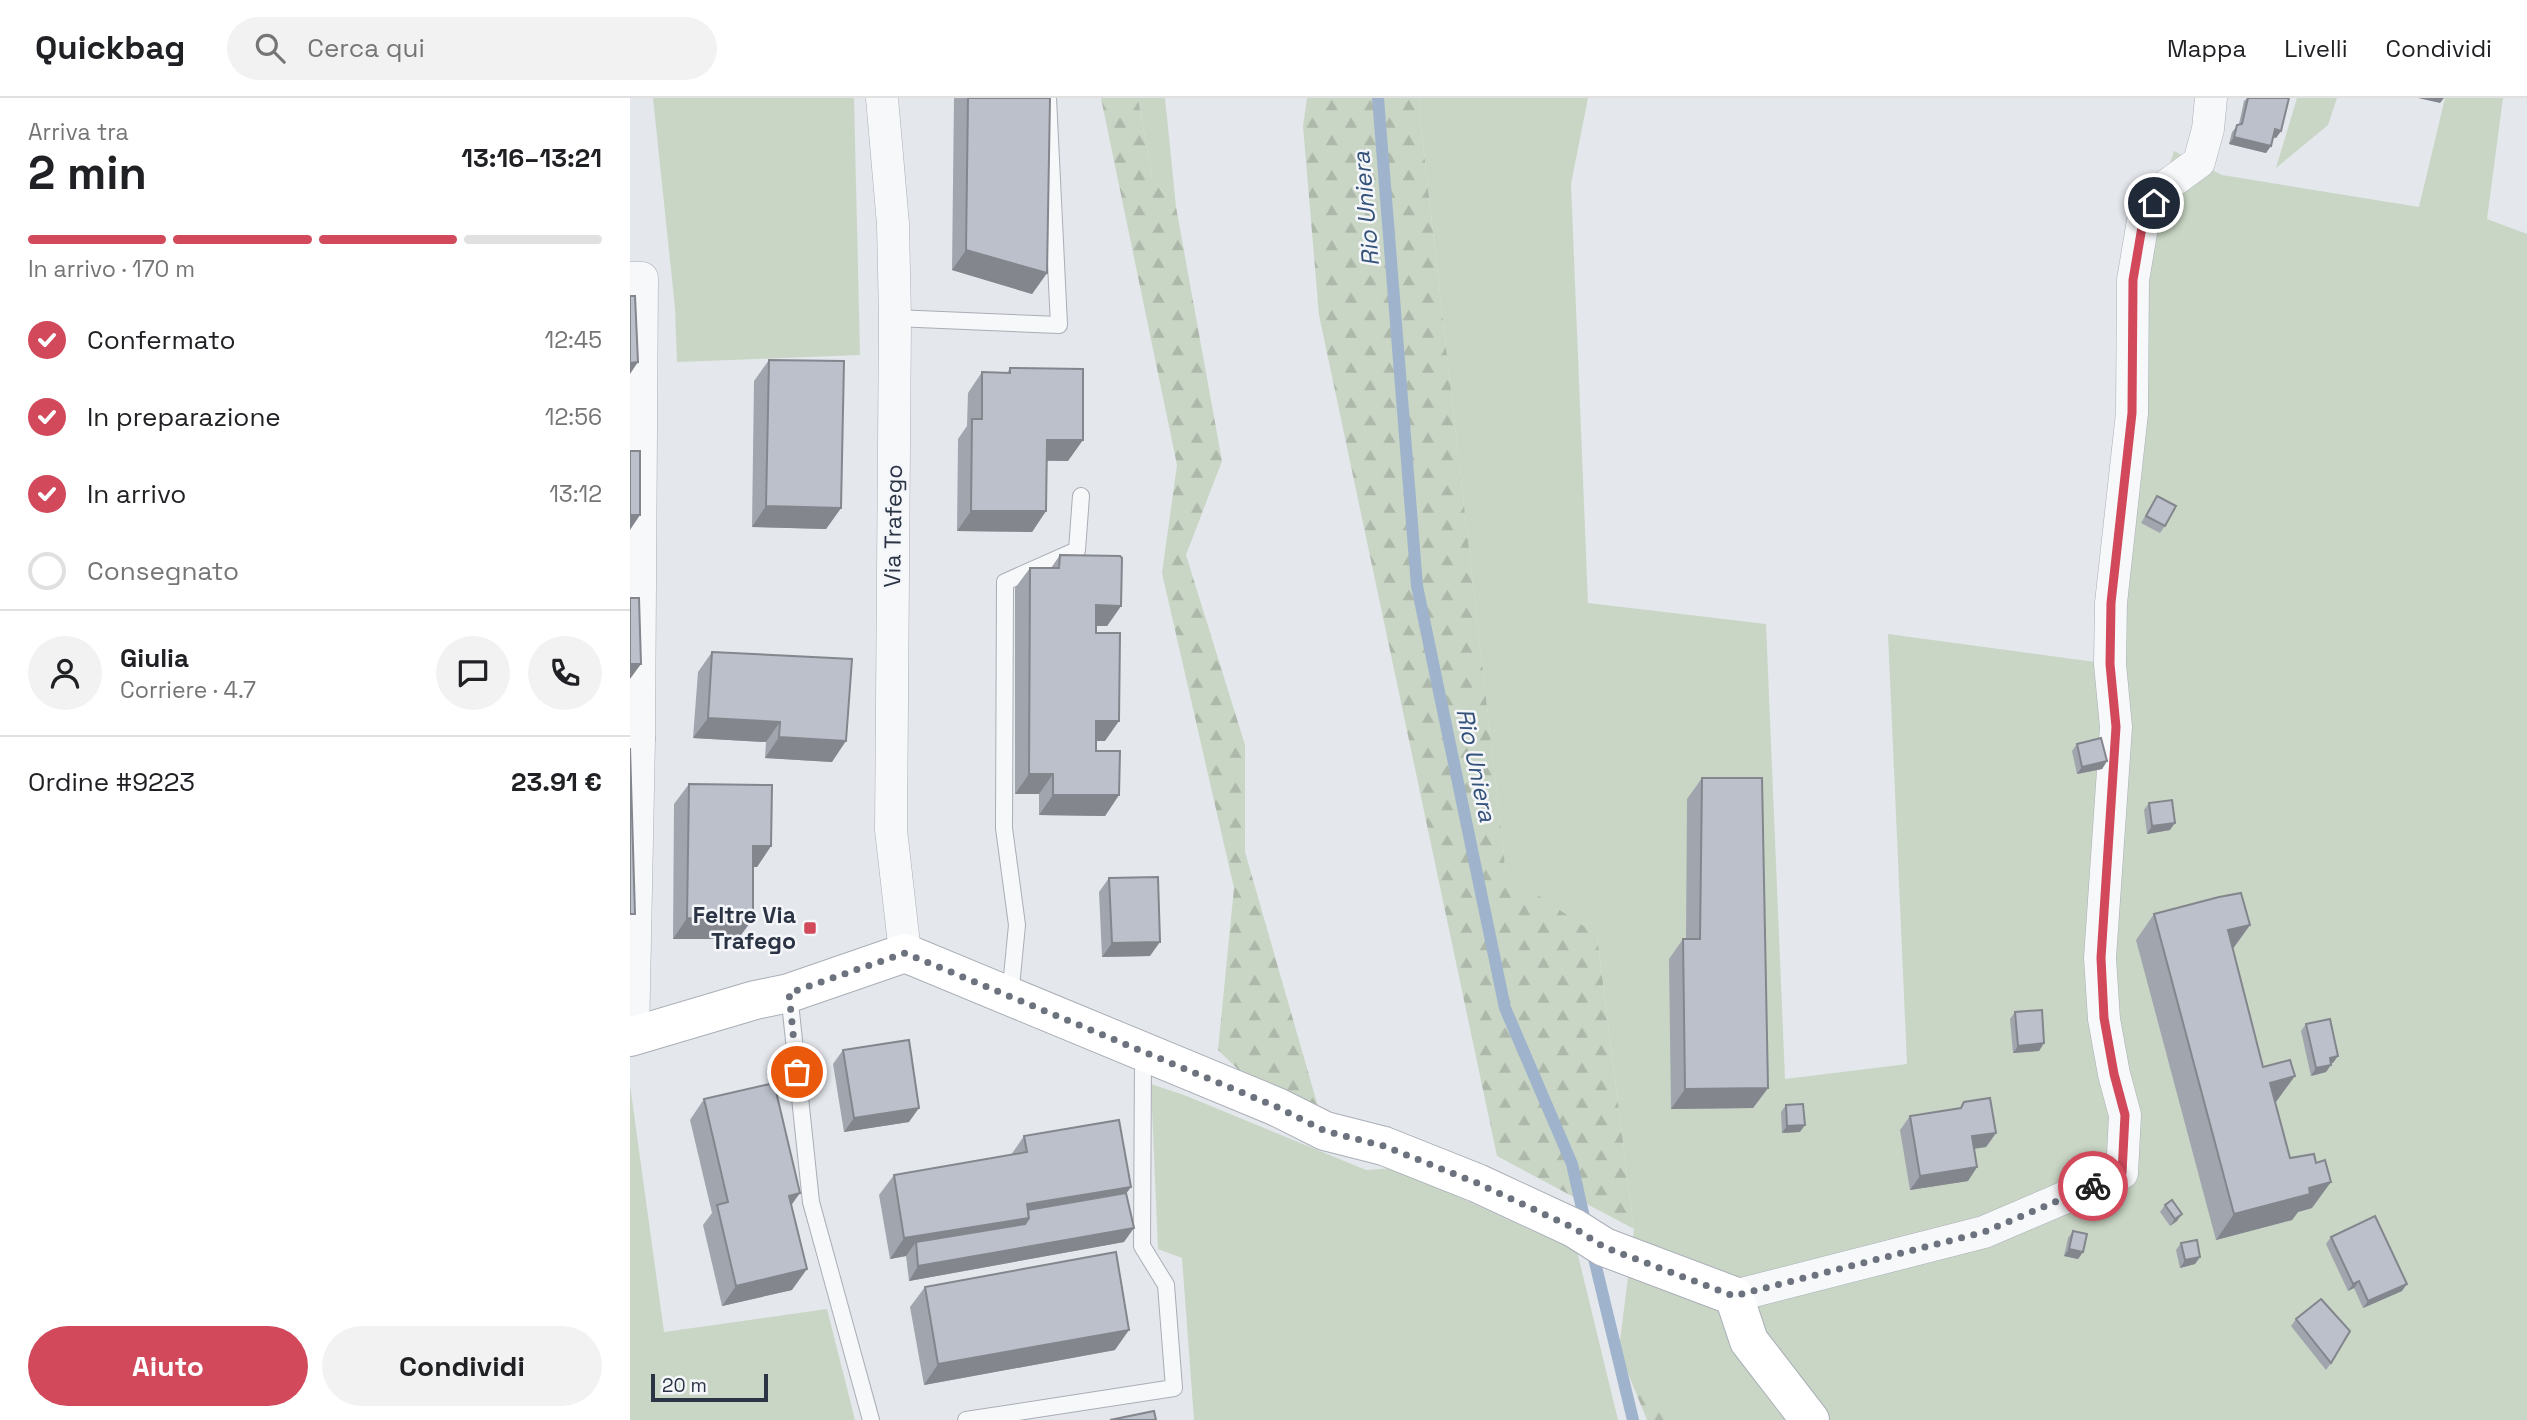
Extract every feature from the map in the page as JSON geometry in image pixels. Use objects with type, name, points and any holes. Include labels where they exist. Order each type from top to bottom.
[{"type":"street","name":"Via Trafego","points":[[882,98],[893,224],[895,318],[891,830],[905,953]]},
{"type":"street","points":[[630,278],[642,278],[631,1037],[755,1000],[789,993],[905,953],[1277,1107],[1325,1131],[1384,1146],[1477,1183],[1574,1228],[1604,1247],[1734,1296],[1984,1232],[2122,1173],[2125,1115],[2104,1018],[2101,958],[2116,727],[2110,664],[2111,603],[2132,413],[2133,280],[2143,221],[2166,186],[2199,162],[2208,129],[2211,98]]},
{"type":"street","points":[[1734,1296],[1749,1341],[1810,1420]]},
{"type":"lane","points":[[895,318],[1059,325],[1048,98]]},
{"type":"lane","points":[[1010,997],[1017,925],[1004,828],[1005,582],[1077,550],[1081,496]]},
{"type":"lane","points":[[789,993],[811,1202],[871,1420]]},
{"type":"lane","points":[[966,1420],[1174,1388],[1166,1285],[1142,1246],[1143,1053]]},
{"type":"green space","points":[[653,98],[854,98],[860,355],[677,362],[675,308]]},
{"type":"green space","points":[[1101,98],[1138,98],[1152,178],[1176,207],[1222,461],[1186,555],[1245,745],[1245,852],[1325,1131],[1277,1107],[1218,1050],[1234,888],[1162,573],[1177,465]]},
{"type":"green space","points":[[1138,98],[1165,98],[1176,207],[1152,178]]},
{"type":"green space","points":[[1307,98],[1422,98],[1419,109],[1506,874],[1597,935],[1634,1229],[1497,1156],[1319,315],[1303,126]]},
{"type":"green space","points":[[1422,98],[1588,98],[1571,184],[1588,603],[1766,624],[1785,1079],[1907,1064],[1888,634],[2110,664],[2133,280],[2174,151],[2222,175],[2419,207],[2445,98],[2503,98],[2487,219],[2527,234],[2527,1420],[1667,1420],[1618,1357],[1634,1229],[1597,935],[1506,875],[1419,109]]},
{"type":"green space","points":[[2297,98],[2337,98],[2328,125],[2276,168]]},
{"type":"green space","points":[[1151,1084],[1366,1170],[1395,1168],[1577,1251],[1618,1420],[1194,1420],[1182,1258],[1158,1249]]},
{"type":"green space","points":[[630,1085],[664,1332],[827,1309],[855,1420],[630,1420]]},
{"type":"green space","points":[[1619,1351],[1671,1420],[1647,1420]]},
{"type":"building","points":[[968,98],[1050,98],[1047,273],[966,250]]},
{"type":"building","points":[[2248,98],[2289,98],[2281,131],[2275,129],[2271,146],[2234,137],[2237,125],[2242,124]]},
{"type":"building","points":[[630,296],[635,296],[638,362],[630,363]]},
{"type":"building","points":[[769,360],[844,361],[841,508],[766,506]]},
{"type":"building","points":[[1010,368],[1083,369],[1083,440],[1047,440],[1046,511],[971,511],[972,419],[982,419],[982,372],[1010,373]]},
{"type":"building","points":[[630,451],[640,451],[640,515],[630,515]]},
{"type":"building","points":[[2157,496],[2176,506],[2165,526],[2146,516]]},
{"type":"building","points":[[1060,555],[1122,558],[1121,606],[1096,605],[1096,633],[1120,633],[1119,721],[1096,721],[1096,751],[1120,751],[1119,795],[1053,795],[1053,774],[1029,774],[1030,568],[1059,568]]},
{"type":"building","points":[[630,598],[639,598],[641,664],[630,664]]},
{"type":"building","points":[[712,652],[852,659],[846,741],[779,737],[780,722],[708,718]]},
{"type":"building","points":[[2101,738],[2107,761],[2082,767],[2077,744]]},
{"type":"building","points":[[630,748],[635,914],[630,914]]},
{"type":"building","points":[[1702,778],[1762,778],[1768,1088],[1685,1089],[1683,939],[1700,939]]},
{"type":"building","points":[[689,784],[772,785],[771,846],[753,846],[753,919],[687,918]]},
{"type":"building","points":[[2172,800],[2175,823],[2152,826],[2149,803]]},
{"type":"building","points":[[1158,877],[1160,942],[1112,943],[1109,878]]},
{"type":"building","points":[[2241,893],[2250,925],[2228,930],[2263,1067],[2290,1060],[2295,1076],[2270,1083],[2290,1158],[2314,1154],[2316,1163],[2325,1160],[2331,1182],[2309,1188],[2310,1194],[2234,1214],[2154,914]]},
{"type":"building","points":[[2042,1010],[2044,1043],[2018,1046],[2015,1012]]},
{"type":"building","points":[[2330,1019],[2338,1056],[2330,1058],[2331,1065],[2316,1068],[2306,1024]]},
{"type":"building","points":[[909,1040],[919,1108],[854,1118],[843,1050]]},
{"type":"building","points":[[774,1083],[800,1193],[789,1196],[807,1269],[736,1286],[717,1205],[728,1202],[704,1099]]},
{"type":"building","points":[[1990,1098],[1996,1133],[1972,1136],[1977,1167],[1920,1176],[1910,1116],[1961,1108],[1964,1102]]},
{"type":"building","points":[[1803,1104],[1805,1125],[1787,1126],[1786,1105]]},
{"type":"building","points":[[1119,1120],[1131,1187],[1027,1204],[1029,1218],[904,1238],[894,1175],[1027,1152],[1024,1136]]},
{"type":"building","points":[[1126,1193],[1134,1228],[918,1266],[916,1242],[1025,1224],[1029,1218],[1028,1210]]},
{"type":"building","points":[[2172,1200],[2182,1214],[2175,1219],[2165,1205]]},
{"type":"building","points":[[2375,1216],[2407,1284],[2368,1301],[2359,1281],[2353,1284],[2331,1237]]},
{"type":"building","points":[[2073,1231],[2087,1234],[2083,1252],[2069,1249]]},
{"type":"building","points":[[2197,1240],[2200,1257],[2185,1260],[2181,1243]]},
{"type":"building","points":[[1116,1252],[1129,1330],[938,1364],[925,1287]]},
{"type":"building","points":[[2321,1299],[2350,1331],[2331,1363],[2296,1319]]},
{"type":"building","points":[[1154,1411],[1156,1420],[1110,1420]]},
{"type":"waterway","name":"Rio Uniera","points":[[1378,98],[1417,586],[1505,1008],[1572,1164],[1586,1226]]},
{"type":"waterway","name":"Rio Uniera","points":[[1592,1250],[1633,1420]]},
{"type":"way so far","points":[[797,1072],[789,993],[905,953],[1277,1107],[1325,1131],[1384,1146],[1477,1183],[1574,1228],[1604,1247],[1734,1296],[1984,1232],[2093,1186]]},
{"type":"place","name":"Feltre Via Trafego","points":[[810,928]]},
{"type":"route","points":[[2093,1186],[2122,1173],[2125,1115],[2104,1018],[2101,958],[2116,727],[2110,664],[2111,603],[2132,413],[2133,280],[2143,221],[2154,203]]}]
